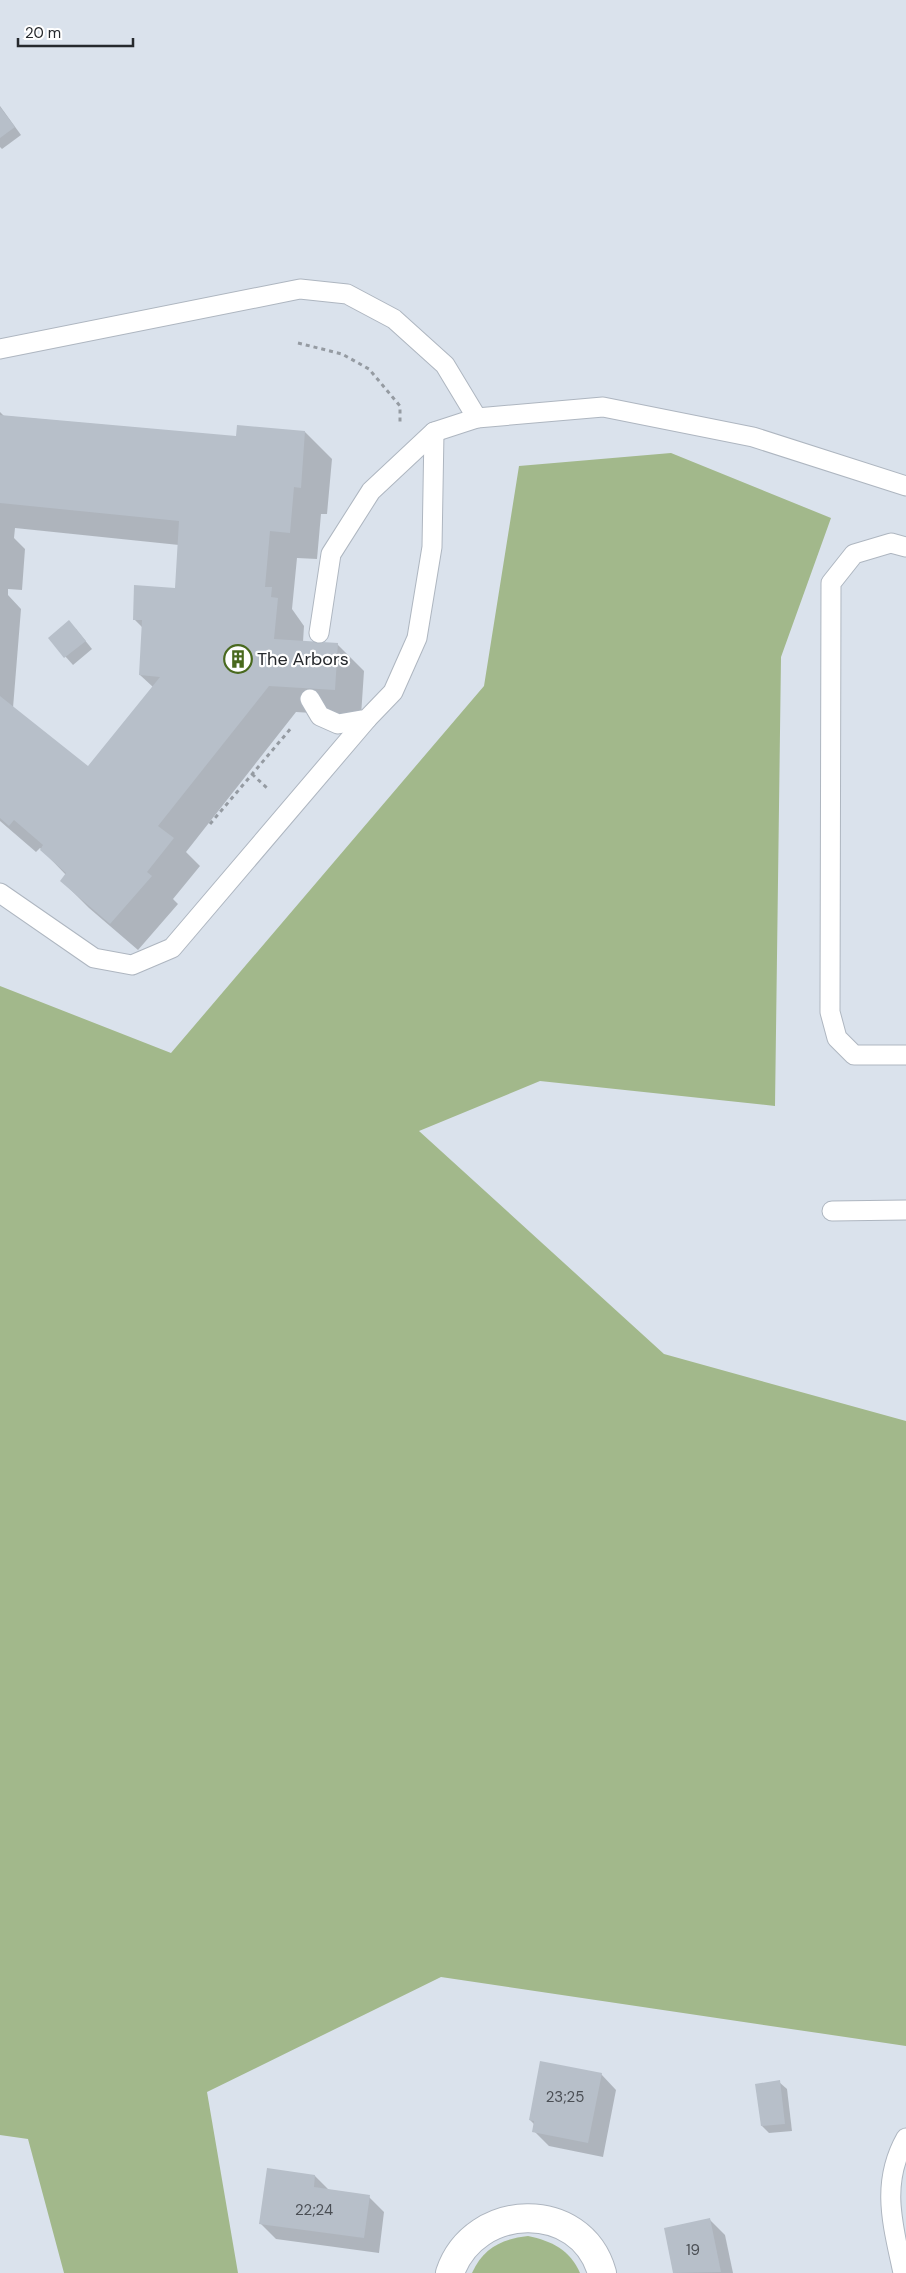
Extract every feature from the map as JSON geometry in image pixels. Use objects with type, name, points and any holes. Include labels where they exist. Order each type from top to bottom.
[{"type":"street","points":[[450,2273],[458,2256],[475,2236],[497,2223],[525,2217],[552,2222],[576,2235],[594,2256],[602,2273]]},
{"type":"lane","points":[[0,349],[300,289],[347,294],[394,319],[445,364],[477,418]]},
{"type":"lane","points":[[319,633],[331,554],[371,492],[434,432],[477,418],[603,407],[753,437],[906,486]]},
{"type":"lane","points":[[0,893],[94,958],[132,965],[172,948],[367,719],[393,692],[417,638],[432,547],[434,432]]},
{"type":"lane","points":[[906,547],[891,543],[854,554],[831,583],[830,1012],[836,1038],[854,1055],[906,1055]]},
{"type":"lane","points":[[310,699],[320,716],[338,724],[367,719]]},
{"type":"lane","points":[[832,1211],[906,1210]]},
{"type":"lane","points":[[903,2273],[890,2208],[896,2158],[906,2138]]},
{"type":"path","points":[[210,824],[296,722]]},
{"type":"green space","points":[[671,453],[831,518],[781,657],[775,1106],[540,1081],[419,1131],[664,1354],[906,1421],[906,2046],[441,1977],[207,2092],[238,2273],[64,2273],[28,2139],[0,2135],[0,986],[171,1053],[484,686],[519,466]]},
{"type":"green space","points":[[528,2236],[559,2248],[571,2258],[580,2273],[472,2273],[476,2264],[494,2246],[519,2237]]},
{"type":"building","points":[[0,107],[15,127],[0,138]]},
{"type":"building","name":"The Arbors","points":[[0,415],[236,436],[237,425],[305,431],[301,488],[294,487],[290,533],[270,531],[265,587],[272,587],[271,597],[278,598],[274,639],[338,643],[335,690],[269,686],[158,826],[174,838],[147,872],[152,876],[110,924],[60,881],[66,873],[40,850],[43,845],[14,820],[9,826],[0,818],[0,696],[88,766],[160,677],[139,675],[142,620],[133,620],[134,585],[175,588],[179,521],[0,503]]},
{"type":"building","points":[[69,620],[86,641],[64,658],[48,638]]},
{"type":"building","points":[[540,2061],[602,2073],[588,2143],[532,2132],[534,2121],[529,2120]]},
{"type":"building","points":[[780,2080],[785,2124],[761,2126],[755,2084]]},
{"type":"building","points":[[267,2168],[315,2175],[314,2187],[370,2195],[364,2238],[259,2224]]},
{"type":"building","points":[[710,2218],[721,2272],[673,2273],[664,2228]]},
{"type":"place","name":"The Arbors","points":[[238,659]]}]
